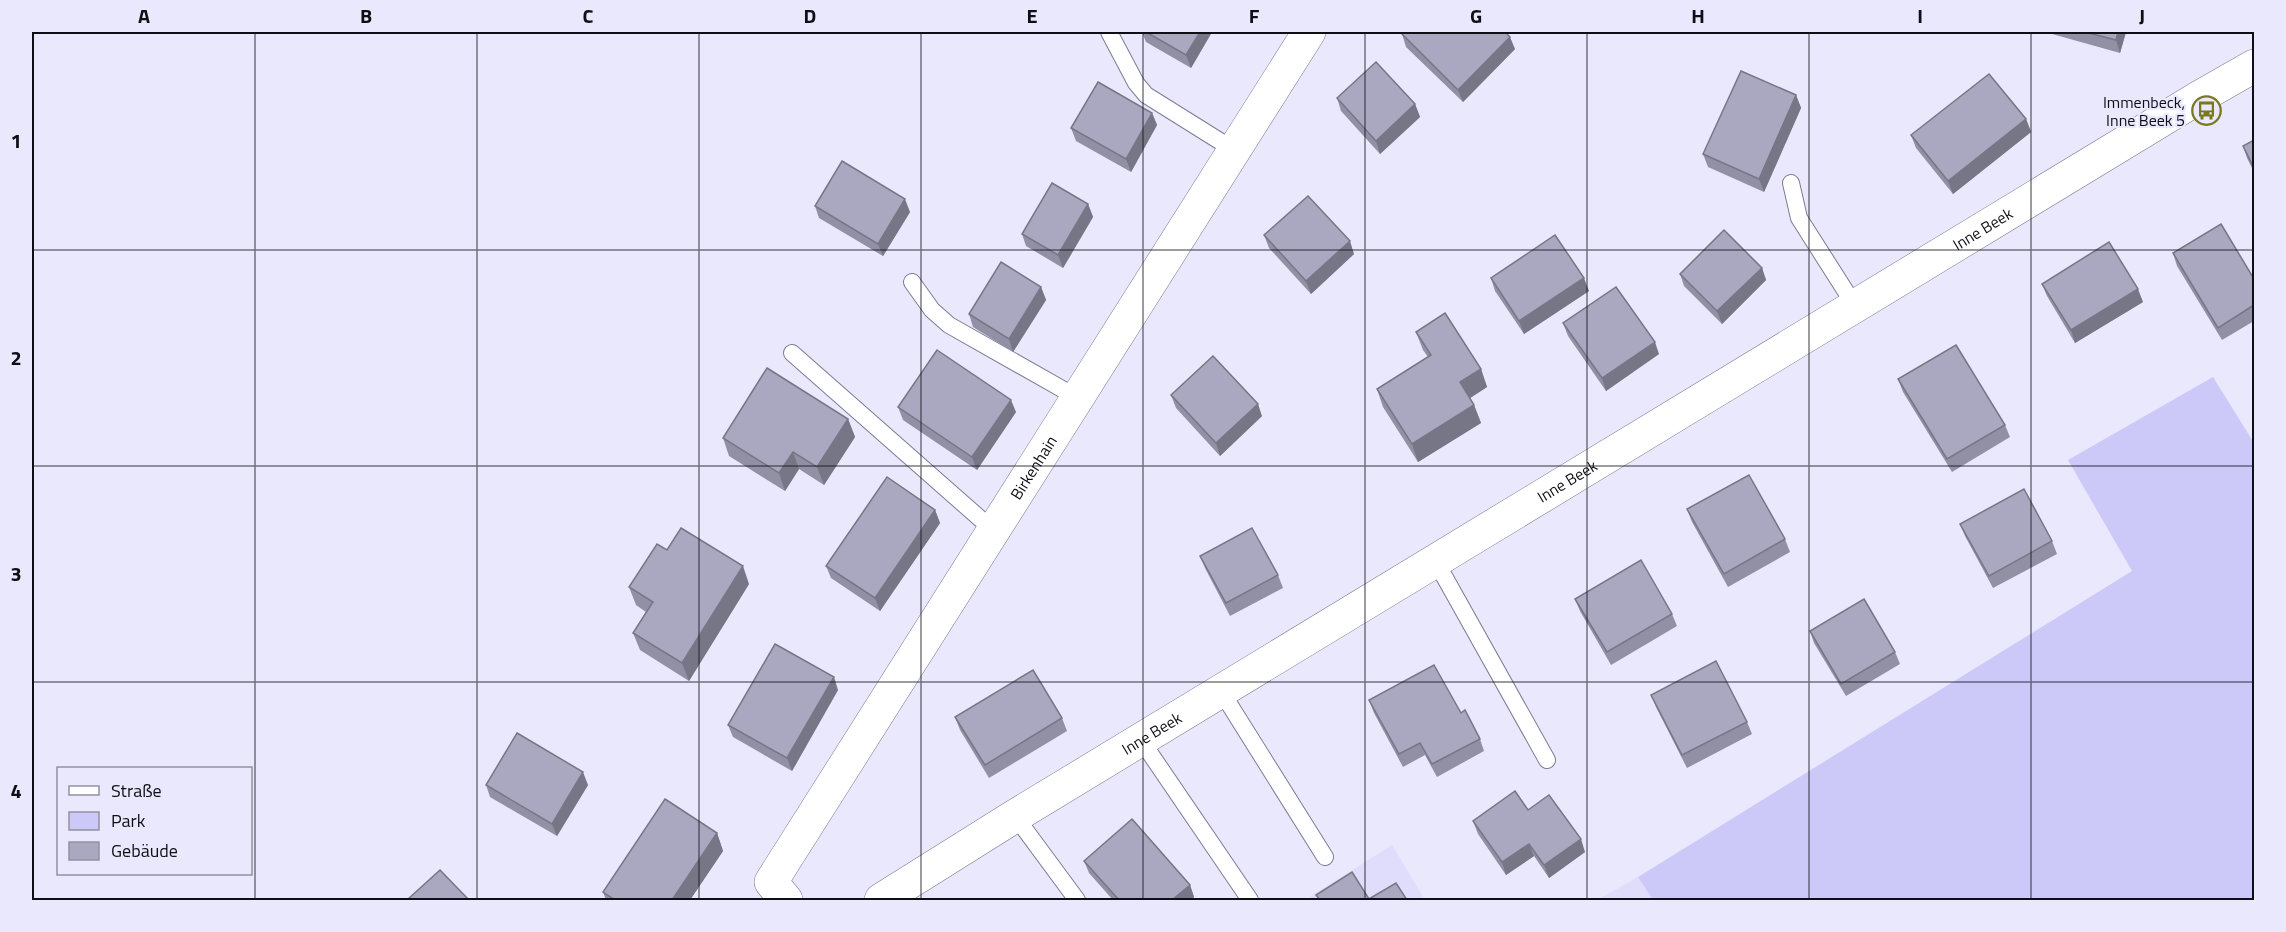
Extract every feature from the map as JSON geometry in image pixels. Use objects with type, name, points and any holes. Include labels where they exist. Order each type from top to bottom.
[{"type":"street","name":"Birkenhain","points":[[786,900],[771,882],[1309,32]]},
{"type":"street","name":"Inne Beek","points":[[881,900],[1435,560],[2254,66]]},
{"type":"lane","points":[[1109,32],[1136,83],[1146,95],[1234,150]]},
{"type":"lane","points":[[1791,183],[1799,218],[1855,306]]},
{"type":"lane","points":[[912,282],[933,310],[949,325],[1078,398]]},
{"type":"lane","points":[[792,353],[993,530]]},
{"type":"lane","points":[[1435,560],[1547,760]]},
{"type":"lane","points":[[1221,691],[1325,857]]},
{"type":"lane","points":[[1140,740],[1250,900]]},
{"type":"lane","points":[[1015,816],[1077,900]]},
{"type":"shaded area","points":[[1392,845],[1425,900],[1305,900]]},
{"type":"shaded area","points":[[1638,877],[1653,900],[1597,900]]},
{"type":"green space","points":[[2213,377],[2254,443],[2254,900],[1653,900],[1638,877],[2132,571],[2068,460]]},
{"type":"building","points":[[1146,32],[1200,32],[1186,55]]},
{"type":"building","points":[[1404,32],[1505,32],[1510,37],[1458,90],[1402,34]]},
{"type":"building","points":[[2085,32],[2118,32],[2116,40]]},
{"type":"building","points":[[1376,62],[1415,104],[1376,141],[1337,98]]},
{"type":"building","points":[[1741,71],[1796,95],[1759,179],[1703,154]]},
{"type":"building","points":[[1989,74],[2026,119],[1948,181],[1911,135]]},
{"type":"building","points":[[1098,82],[1152,113],[1126,159],[1071,128]]},
{"type":"building","points":[[2254,140],[2254,168],[2243,146]]},
{"type":"building","points":[[842,161],[905,199],[878,244],[815,206]]},
{"type":"building","points":[[1052,183],[1088,204],[1058,255],[1022,234]]},
{"type":"building","points":[[1308,196],[1350,241],[1306,281],[1264,235]]},
{"type":"building","points":[[2221,224],[2254,279],[2254,305],[2218,328],[2173,253]]},
{"type":"building","points":[[1724,230],[1762,268],[1717,311],[1680,274]]},
{"type":"building","points":[[1555,235],[1584,278],[1519,321],[1491,278]]},
{"type":"building","points":[[2109,242],[2138,289],[2071,330],[2042,284]]},
{"type":"building","points":[[1001,262],[1041,287],[1009,339],[969,314]]},
{"type":"building","points":[[1616,287],[1655,342],[1602,378],[1563,323]]},
{"type":"building","points":[[1445,313],[1481,369],[1460,382],[1474,405],[1412,444],[1377,389],[1431,355],[1416,332]]},
{"type":"building","points":[[1956,345],[2005,425],[1947,459],[1898,379]]},
{"type":"building","points":[[937,350],[1011,400],[972,457],[898,407]]},
{"type":"building","points":[[1213,356],[1258,404],[1216,443],[1171,395]]},
{"type":"building","points":[[767,368],[848,419],[817,467],[793,452],[779,473],[723,438]]},
{"type":"building","points":[[1749,475],[1785,539],[1724,574],[1687,509]]},
{"type":"building","points":[[887,477],[935,510],[875,598],[826,566]]},
{"type":"building","points":[[2024,489],[2052,541],[1989,576],[1960,524]]},
{"type":"building","points":[[681,528],[743,566],[682,663],[633,633],[653,602],[629,587],[657,544],[667,550]]},
{"type":"building","points":[[1252,528],[1278,575],[1226,603],[1200,556]]},
{"type":"building","points":[[1641,560],[1672,614],[1607,652],[1575,599]]},
{"type":"building","points":[[1864,599],[1895,652],[1841,684],[1810,631]]},
{"type":"building","points":[[775,644],[834,677],[787,758],[728,725]]},
{"type":"building","points":[[1716,661],[1747,722],[1682,755],[1651,695]]},
{"type":"building","points":[[1434,665],[1461,713],[1465,710],[1480,739],[1432,764],[1420,743],[1399,754],[1369,700]]},
{"type":"building","points":[[1033,670],[1062,718],[985,765],[955,717]]},
{"type":"building","points":[[517,733],[583,772],[552,824],[486,785]]},
{"type":"building","points":[[1515,791],[1528,810],[1549,795],[1581,839],[1544,865],[1529,844],[1502,862],[1473,821]]},
{"type":"building","points":[[665,799],[717,833],[672,900],[615,900],[603,892]]},
{"type":"building","points":[[1132,819],[1190,885],[1172,900],[1119,900],[1084,861]]},
{"type":"building","points":[[440,870],[469,900],[407,900]]},
{"type":"building","points":[[1352,872],[1369,899],[1396,883],[1407,900],[1320,900],[1316,895]]},
{"type":"place","name":"Immenbeck, Inne Beek 5","points":[[2206,111]]}]
